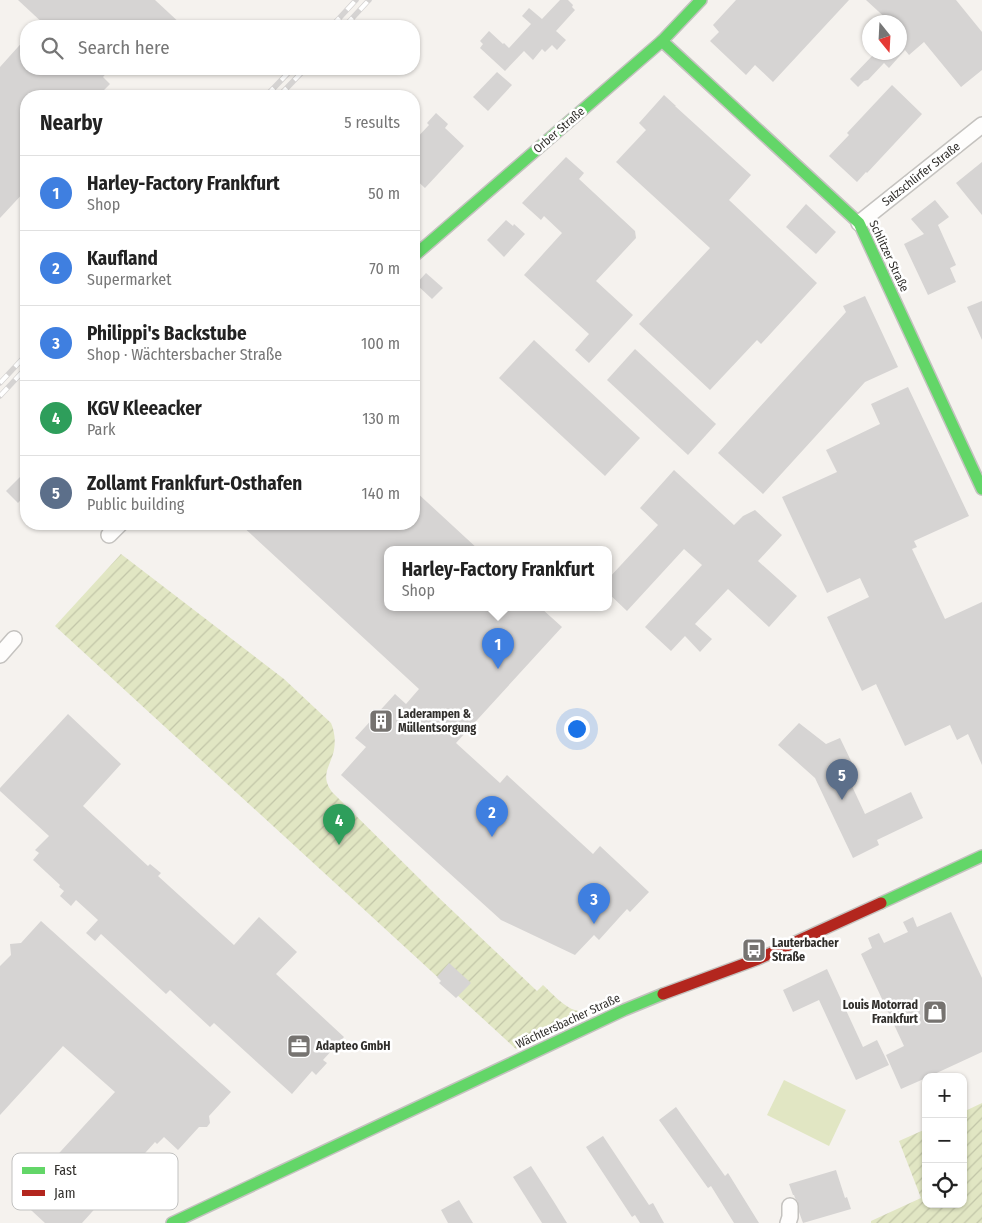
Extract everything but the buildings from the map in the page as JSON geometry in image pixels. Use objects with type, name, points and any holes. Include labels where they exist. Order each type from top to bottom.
[{"type":"street","name":"Orber Straße","points":[[420,251],[662,41],[701,0]]},
{"type":"street","name":"Schlitzer Straße","points":[[662,41],[860,223],[976,459],[982,489]]},
{"type":"street","name":"Salzschlirfer Straße","points":[[860,223],[982,126]]},
{"type":"street","points":[[109,535],[114,530]]},
{"type":"street","points":[[0,655],[14,639]]},
{"type":"street","name":"Wächtersbacher Straße","points":[[172,1223],[624,1010],[688,984],[758,959],[816,934],[982,856]]},
{"type":"street","points":[[788,1223],[790,1206]]},
{"type":"green space","points":[[121,554],[284,679],[331,723],[335,746],[326,777],[332,792],[438,897],[537,991],[543,985],[568,1007],[582,1012],[600,1010],[516,1049],[55,626]]},
{"type":"green space","points":[[784,1080],[846,1110],[829,1146],[767,1115]]},
{"type":"green space","points":[[982,1103],[982,1223],[871,1223],[871,1221],[921,1198],[899,1141],[922,1131],[922,1208],[967,1208],[967,1110]]},
{"type":"railway","points":[[338,20],[356,0]]},
{"type":"railway","points":[[351,20],[369,0]]},
{"type":"railway","points":[[272,90],[286,75]]},
{"type":"railway","points":[[285,90],[299,75]]},
{"type":"railway","points":[[0,383],[20,361]]},
{"type":"railway","points":[[0,396],[20,374]]},
{"type":"traffic: fast","points":[[420,251],[662,41],[701,0]]},
{"type":"traffic: fast","points":[[662,41],[859,223],[982,489]]},
{"type":"traffic: fast","points":[[881,903],[982,856]]},
{"type":"traffic: fast","points":[[172,1223],[624,1010],[663,994]]},
{"type":"traffic: jam","points":[[663,994],[758,959],[881,903]]},
{"type":"place","name":"Harley-Factory Frankfurt","points":[[498,669]]},
{"type":"place","name":"Laderampen & Müllentsorgung","points":[[381,721]]},
{"type":"place","name":"Zollamt Frankfurt-Osthafen","points":[[842,800]]},
{"type":"place","name":"Kaufland","points":[[492,837]]},
{"type":"place","name":"KGV Kleeacker","points":[[339,845]]},
{"type":"place","name":"Philippi's Backstube","points":[[594,924]]},
{"type":"place","name":"Lauterbacher Straße","points":[[754,950]]},
{"type":"place","name":"Louis Motorrad Frankfurt","points":[[935,1012]]},
{"type":"place","name":"Adapteo GmbH","points":[[299,1046]]}]
